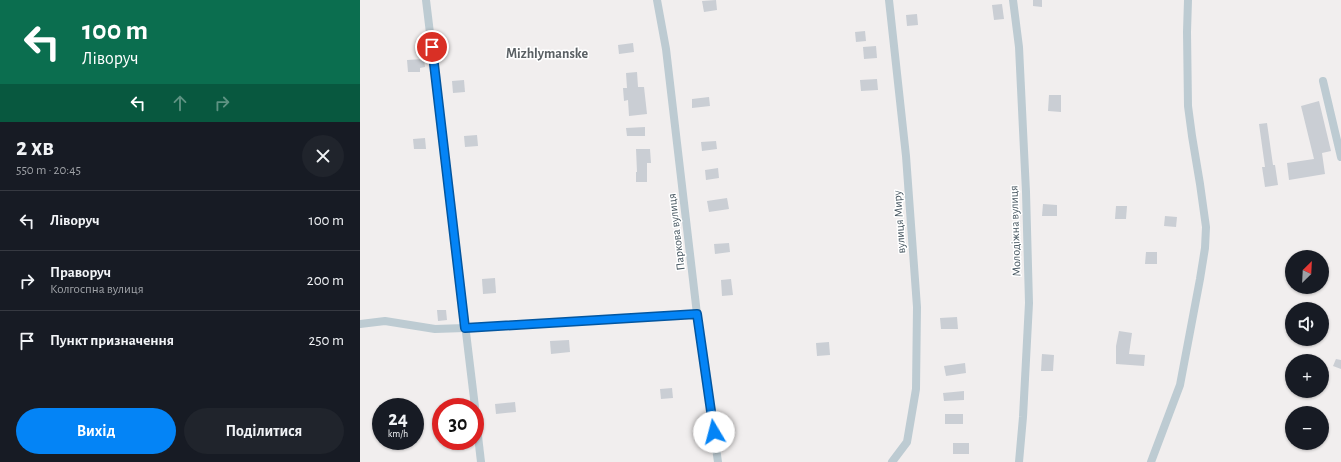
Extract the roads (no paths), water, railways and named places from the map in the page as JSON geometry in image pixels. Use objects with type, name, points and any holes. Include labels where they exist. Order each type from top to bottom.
[{"type":"street","points":[[426,0],[474,398]]},
{"type":"street","name":"Паркова вулиця","points":[[657,0],[666,49],[697,314],[718,462]]},
{"type":"street","name":"вулиця Миру","points":[[889,0],[906,156],[917,307],[916,388],[907,442],[892,462]]},
{"type":"street","name":"Молодіжна вулиця","points":[[1013,0],[1019,48],[1026,192],[1029,303],[1019,462]]},
{"type":"street","points":[[1151,462],[1180,385],[1205,248],[1206,227],[1188,106],[1188,0]]},
{"type":"street","points":[[1323,81],[1341,157]]},
{"type":"street","points":[[360,324],[385,321],[435,329],[697,314]]},
{"type":"street","points":[[480,450],[481,462]]},
{"type":"district","name":"Mizhlymanske","points":[[547,54]]}]
